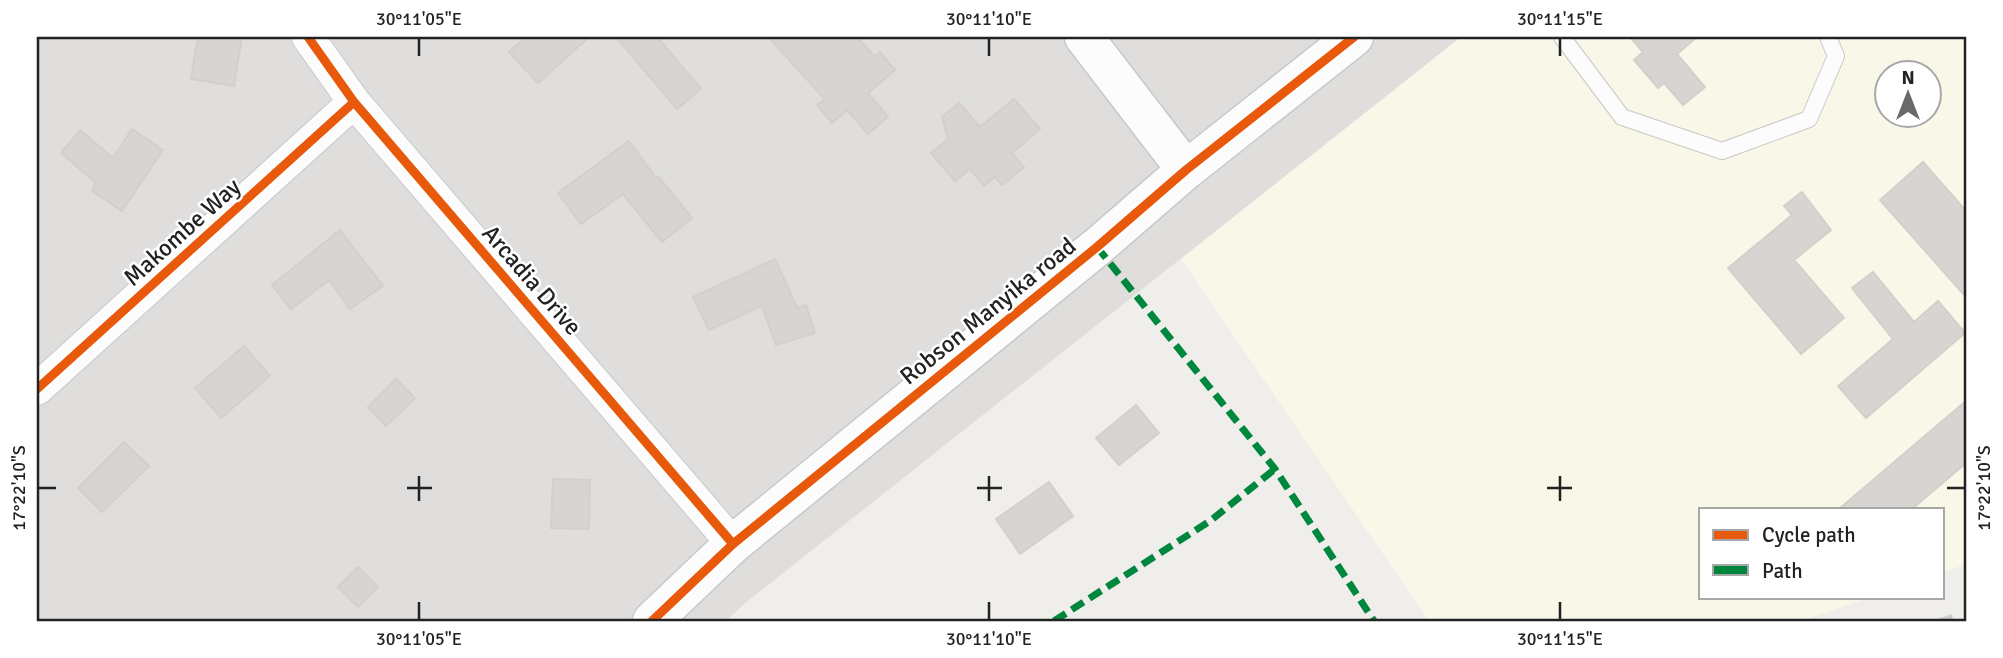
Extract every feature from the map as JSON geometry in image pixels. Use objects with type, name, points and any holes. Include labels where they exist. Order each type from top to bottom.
[{"type":"street","name":"Arcadia Drive","points":[[309,37],[354,103],[733,544]]},
{"type":"street","points":[[1084,37],[1186,170]]},
{"type":"street","name":"Robson Manyika road","points":[[652,621],[733,544],[1097,247],[1186,170],[1354,37]]},
{"type":"street","name":"Makombe Way","points":[[37,389],[354,103]]},
{"type":"lane","points":[[1562,37],[1622,117],[1722,151],[1809,119],[1836,56],[1828,37]]},
{"type":"shaded area","points":[[37,37],[1461,37],[744,604],[726,621],[37,621]]},
{"type":"shaded area","points":[[1461,37],[1966,37],[1966,564],[1944,572],[1944,508],[1699,508],[1699,598],[1868,598],[1800,621],[1429,621],[1181,259]]},
{"type":"building","points":[[198,37],[242,37],[234,86],[191,79]]},
{"type":"building","points":[[526,37],[589,37],[538,83],[509,52]]},
{"type":"building","points":[[616,37],[657,37],[701,89],[677,109]]},
{"type":"building","points":[[768,37],[857,37],[875,57],[880,52],[895,70],[868,93],[888,117],[868,134],[847,110],[832,123],[817,105],[825,99]]},
{"type":"building","points":[[1630,37],[1697,37],[1677,54],[1705,87],[1683,105],[1664,83],[1658,88],[1634,60],[1643,52]]},
{"type":"building","points":[[1014,99],[1040,129],[1012,153],[1024,167],[1002,185],[995,177],[984,186],[970,169],[955,181],[931,153],[948,139],[942,117],[959,103],[980,127]]},
{"type":"building","points":[[132,129],[163,150],[122,211],[92,191],[96,183],[61,153],[80,130],[113,158]]},
{"type":"building","points":[[629,141],[656,178],[658,176],[692,218],[662,242],[623,194],[581,224],[558,193]]},
{"type":"building","points":[[1923,162],[1966,211],[1966,297],[1880,200]]},
{"type":"building","points":[[1802,192],[1831,230],[1794,260],[1844,318],[1801,354],[1728,268],[1792,215],[1784,206]]},
{"type":"building","points":[[340,230],[383,286],[350,309],[329,280],[291,309],[272,285]]},
{"type":"building","points":[[775,259],[797,308],[806,305],[815,333],[776,345],[762,306],[709,330],[693,297]]},
{"type":"building","points":[[1873,272],[1914,322],[1938,301],[1965,333],[1866,418],[1838,386],[1893,339],[1852,288]]},
{"type":"building","points":[[244,346],[270,376],[221,418],[195,388]]},
{"type":"building","points":[[396,379],[415,398],[386,426],[368,407]]},
{"type":"building","points":[[1966,401],[1966,463],[1913,508],[1840,508]]},
{"type":"building","points":[[1136,405],[1159,433],[1119,465],[1096,438]]},
{"type":"building","points":[[124,442],[149,466],[102,512],[78,488]]},
{"type":"building","points":[[553,479],[590,480],[589,529],[551,528]]},
{"type":"building","points":[[1049,482],[1073,516],[1020,554],[996,519]]},
{"type":"building","points":[[358,567],[378,587],[358,607],[338,587]]},
{"type":"railway","points":[[1939,621],[1966,612]]},
{"type":"marked path","points":[[1097,247],[1275,469],[1374,621]]},
{"type":"marked path","points":[[1054,621],[1210,521],[1275,469]]},
{"type":"cycle path","points":[[308,37],[354,102],[733,544]]},
{"type":"cycle path","points":[[652,621],[733,544],[1097,247],[1186,170],[1354,37]]},
{"type":"cycle path","points":[[37,389],[354,102]]}]
